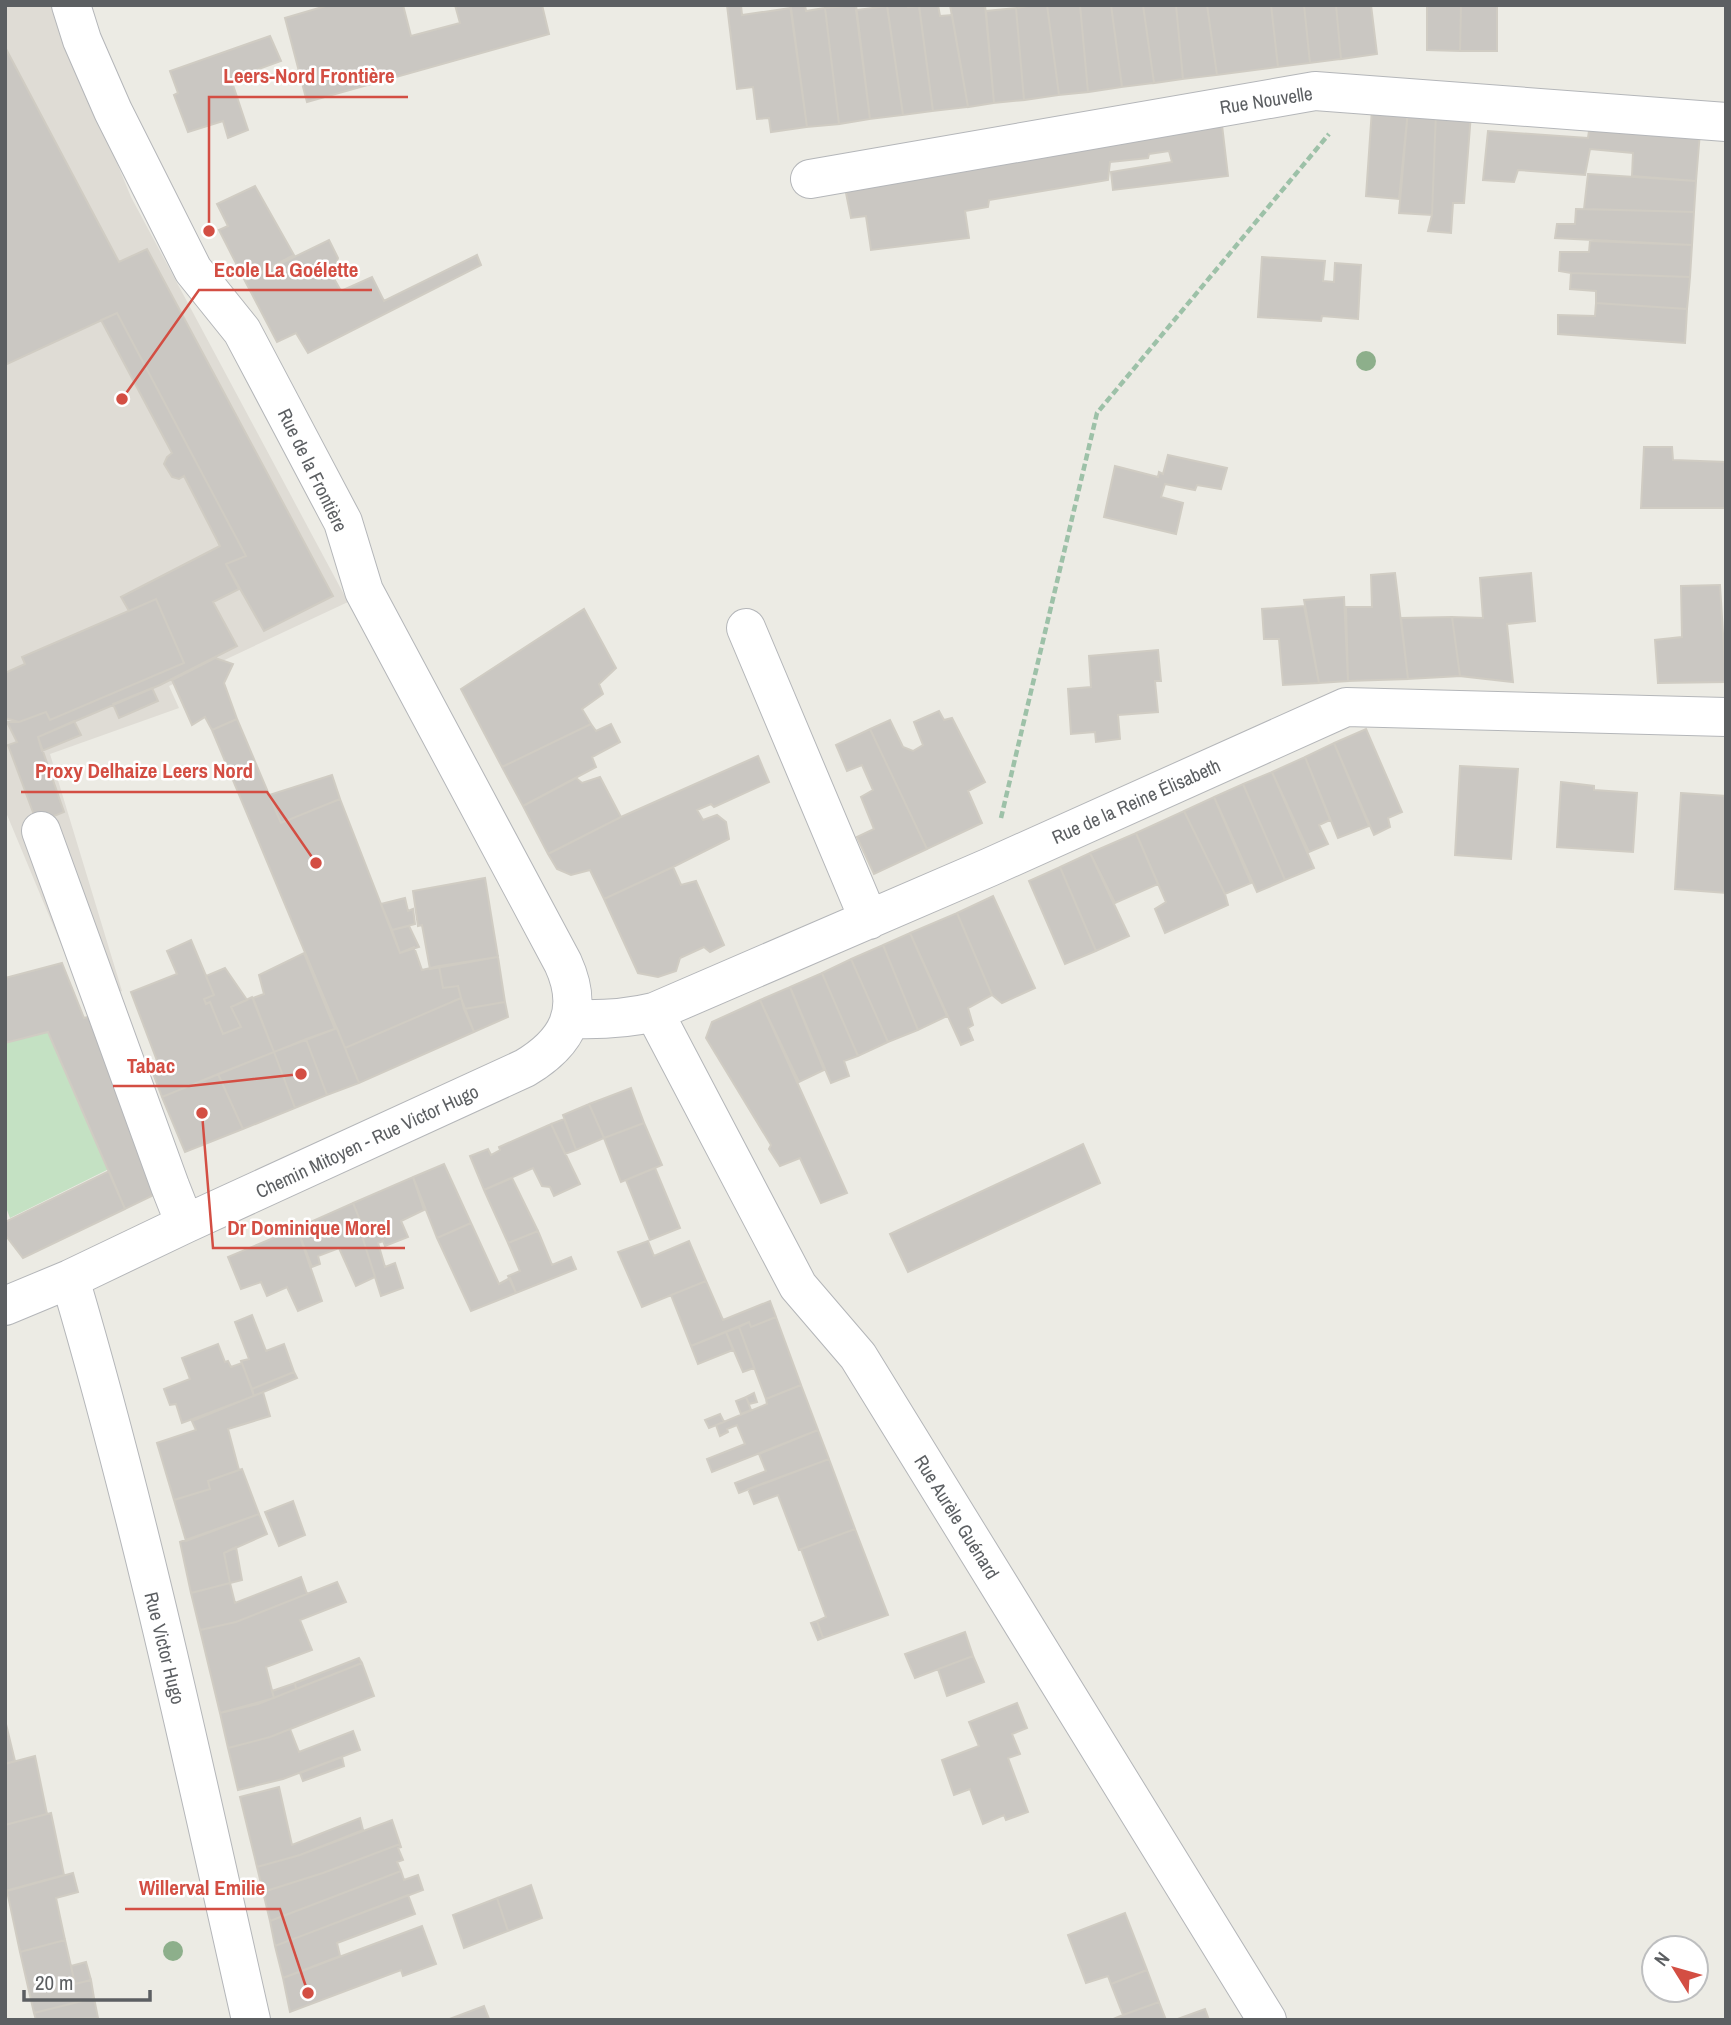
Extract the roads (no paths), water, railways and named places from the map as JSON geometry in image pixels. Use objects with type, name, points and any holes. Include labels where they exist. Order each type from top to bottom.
[{"type":"street","name":"Rue de la Frontière","points":[[71,5],[82,40],[110,103],[193,270],[236,323],[267,379],[343,522],[364,591],[563,963],[572,988],[571,1019]]},
{"type":"street","name":"Rue Nouvelle","points":[[810,178],[1315,91],[1726,122]]},
{"type":"street","points":[[746,628],[869,920]]},
{"type":"street","name":"Rue de la Reine Élisabeth","points":[[571,1019],[629,1018],[654,1012],[990,867],[1346,707],[1726,717]]},
{"type":"street","points":[[41,831],[185,1224]]},
{"type":"street","name":"Rue Aurèle Guénard","points":[[654,1012],[798,1286],[858,1356],[1267,2020]]},
{"type":"street","name":"Chemin Mitoyen - Rue Victor Hugo","points":[[5,1306],[70,1279],[525,1068],[553,1049],[565,1034],[571,1019]]},
{"type":"street","name":"Rue Victor Hugo","points":[[70,1279],[97,1370],[173,1680],[251,2020]]},
{"type":"place","name":"Leers-Nord Frontière","points":[[209,231]]},
{"type":"place","name":"Ecole La Goélette","points":[[122,399]]},
{"type":"place","name":"Proxy Delhaize Leers Nord","points":[[316,863]]},
{"type":"place","name":"Tabac","points":[[301,1074]]},
{"type":"place","name":"Dr Dominique Morel","points":[[202,1113]]},
{"type":"place","name":"Willerval Emilie","points":[[308,1993]]}]
